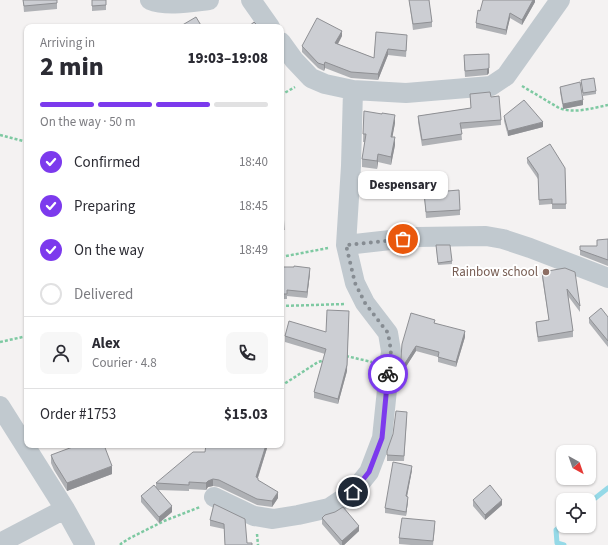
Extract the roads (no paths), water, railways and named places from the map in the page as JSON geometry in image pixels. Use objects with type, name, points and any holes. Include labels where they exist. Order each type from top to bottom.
[{"type":"street","points":[[150,0],[156,3],[169,4],[209,0]]},
{"type":"street","points":[[251,0],[268,24]]},
{"type":"street","points":[[284,46],[294,60],[311,78],[325,84],[353,90],[406,93],[491,86],[506,76],[560,0]]},
{"type":"street","points":[[214,497],[254,516],[273,519],[298,516],[328,508],[353,492],[369,472],[382,438],[391,351],[388,333],[365,303],[355,283],[346,245],[351,166],[353,90]]},
{"type":"street","points":[[346,245],[417,238],[486,236],[509,240],[608,278]]},
{"type":"street","points":[[0,406],[24,444]]},
{"type":"street","points":[[27,448],[65,509],[85,545]]},
{"type":"street","points":[[0,543],[65,509]]},
{"type":"waterway","points":[[596,497],[608,488]]},
{"type":"waterway","points":[[556,533],[557,543],[564,545]]},
{"type":"place","name":"Despensary","points":[[403,239]]},
{"type":"place","name":"Rainbow school","points":[[546,272]]}]
